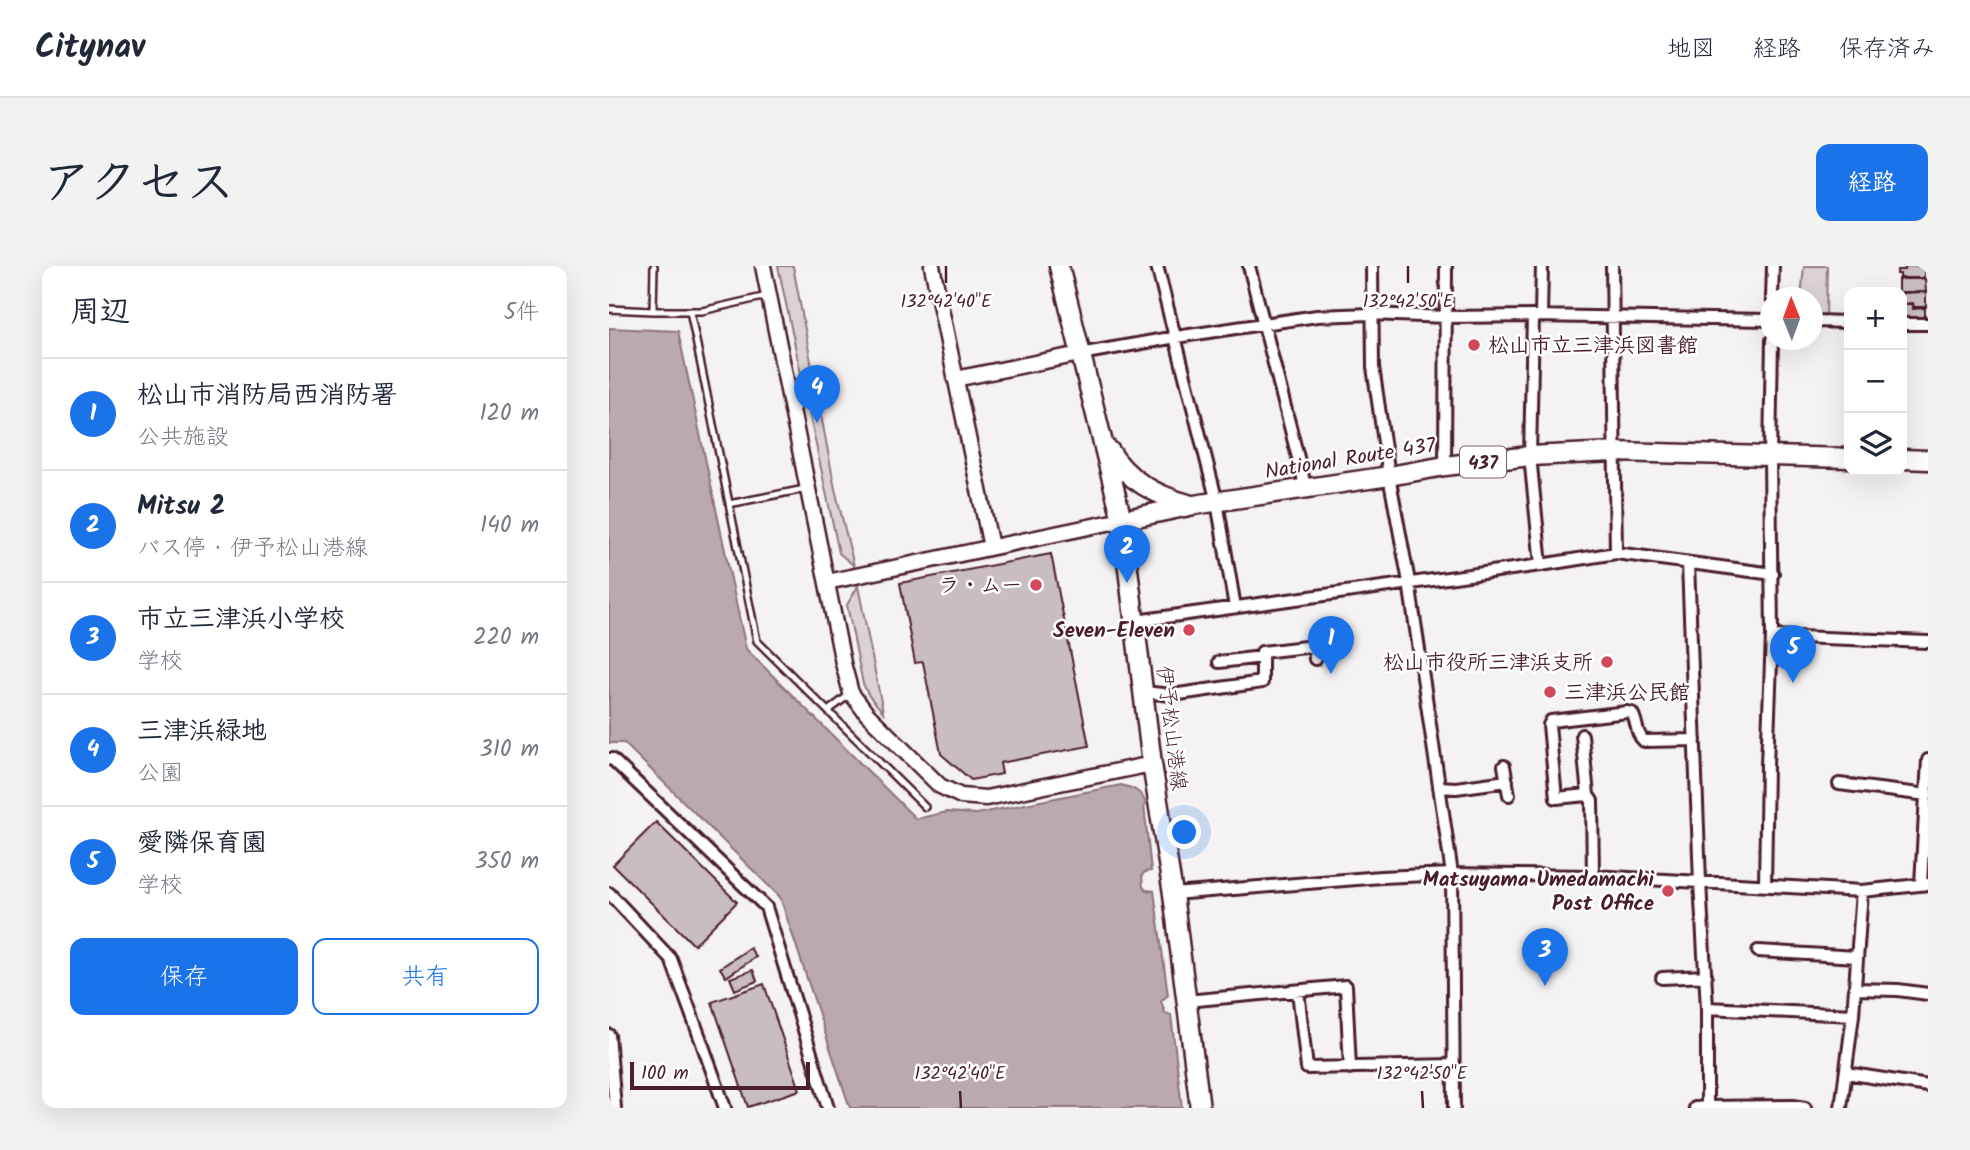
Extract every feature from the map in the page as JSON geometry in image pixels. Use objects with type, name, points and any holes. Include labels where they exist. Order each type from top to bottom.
[{"type":"main road","points":[[1059,266],[1122,520]]},
{"type":"main road","points":[[1102,438],[1117,464],[1141,485],[1166,498],[1194,505]]},
{"type":"main road","name":"National Route 437","points":[[1122,520],[1194,505],[1445,466],[1530,456],[1614,452],[1844,458]]},
{"type":"main road","points":[[1907,460],[1928,460]]},
{"type":"main road","name":"伊予松山港線","points":[[1122,520],[1152,764],[1173,894],[1200,1108]]},
{"type":"street","points":[[932,266],[991,547]]},
{"type":"street","points":[[1157,266],[1217,502],[1235,607]]},
{"type":"street","points":[[1249,266],[1305,489]]},
{"type":"street","points":[[1372,266],[1373,367],[1389,476],[1409,582],[1452,874],[1454,1108]]},
{"type":"street","points":[[1445,466],[1446,266]]},
{"type":"street","points":[[1541,565],[1530,456],[1542,266]]},
{"type":"street","points":[[1612,266],[1616,552]]},
{"type":"street","points":[[1772,287],[1773,266]]},
{"type":"street","points":[[763,267],[843,663],[851,693],[867,715],[940,786],[961,796],[986,798],[1152,764]]},
{"type":"street","points":[[955,379],[1176,337],[1317,316],[1371,314],[1760,320]]},
{"type":"street","points":[[1823,321],[1844,322]]},
{"type":"street","points":[[1907,324],[1928,324]]},
{"type":"street","points":[[1765,885],[1773,574],[1770,456],[1772,350]]},
{"type":"street","points":[[827,582],[1122,520]]},
{"type":"street","points":[[1136,621],[1541,565],[1616,552],[1773,574]]},
{"type":"street","points":[[1688,563],[1707,1008],[1701,1107],[1805,1108]]},
{"type":"street","points":[[1772,636],[1928,642]]},
{"type":"street","points":[[1143,692],[1172,695],[1262,682],[1262,652],[1314,646],[1315,659]]},
{"type":"street","points":[[1219,662],[1262,657]]},
{"type":"street","points":[[1588,795],[1556,799],[1549,725],[1551,721],[1627,712],[1632,713],[1638,736],[1644,741],[1695,740]]},
{"type":"street","points":[[1583,735],[1588,795],[1592,801],[1593,876]]},
{"type":"street","points":[[609,759],[766,907],[828,1108]]},
{"type":"street","points":[[1173,894],[1452,874],[1593,876],[1862,891],[1925,884],[1928,760]]},
{"type":"street","points":[[1504,765],[1509,795]]},
{"type":"street","points":[[1439,787],[1456,788],[1507,781]]},
{"type":"street","points":[[1839,784],[1927,795]]},
{"type":"street","points":[[1841,1108],[1853,1015],[1862,891]]},
{"type":"street","points":[[609,893],[671,959],[725,1108]]},
{"type":"street","points":[[1758,951],[1857,957]]},
{"type":"street","points":[[1662,978],[1706,976]]},
{"type":"street","points":[[1186,1001],[1346,986],[1350,1068]]},
{"type":"street","points":[[1855,989],[1928,994]]},
{"type":"street","points":[[1298,991],[1307,1068],[1453,1065]]},
{"type":"street","points":[[1707,1008],[1853,1015]]},
{"type":"street","points":[[609,1035],[615,1108]]},
{"type":"street","points":[[1846,1073],[1928,1086]]},
{"type":"lane","points":[[653,311],[654,266]]},
{"type":"lane","points":[[609,309],[702,311],[769,296]]},
{"type":"lane","points":[[690,311],[757,641],[925,807]]},
{"type":"lane","points":[[729,504],[808,489]]},
{"type":"lane","points":[[828,711],[851,693]]},
{"type":"shaded area","points":[[778,266],[793,266],[835,489],[854,566],[839,553]]},
{"type":"shaded area","points":[[1804,266],[1827,266],[1826,319],[1823,319],[1823,287],[1802,287]]},
{"type":"shaded area","points":[[609,328],[678,331],[746,649],[916,819],[947,812],[976,814],[1121,785],[1142,796],[1146,804],[1151,871],[1142,875],[1143,887],[1154,891],[1168,995],[1161,1001],[1165,1013],[1171,1015],[1182,1108],[850,1108],[780,897],[624,743],[609,743]]},
{"type":"shaded area","points":[[858,586],[883,712],[863,684],[847,605]]},
{"type":"building","points":[[1905,266],[1924,266],[1924,278],[1900,278],[1897,270],[1905,270]]},
{"type":"building","points":[[1898,279],[1925,279],[1926,292],[1907,292],[1907,287],[1898,287]]},
{"type":"building","points":[[1926,292],[1926,307],[1914,307],[1913,303],[1907,304],[1907,293]]},
{"type":"building","points":[[1907,304],[1913,304],[1913,309],[1925,308],[1925,320],[1907,320]]},
{"type":"building","points":[[1051,554],[1089,746],[1000,763],[1002,774],[971,780],[941,754],[923,662],[915,663],[900,583]]},
{"type":"building","points":[[656,822],[737,902],[694,945],[613,865]]},
{"type":"building","points":[[750,948],[756,957],[726,977],[720,968]]},
{"type":"building","points":[[753,970],[757,981],[735,990],[730,978]]},
{"type":"building","points":[[764,984],[800,1090],[748,1107],[712,1002]]},
{"type":"place","name":"松山市立三津浜図書館","points":[[1474,345]]},
{"type":"place","name":"三津浜緑地","points":[[817,423]]},
{"type":"place","name":"Mitsu 2","points":[[1127,583]]},
{"type":"place","name":"ラ・ムー","points":[[1036,585]]},
{"type":"place","name":"Seven-Eleven","points":[[1189,630]]},
{"type":"place","name":"松山市役所三津浜支所","points":[[1607,662]]},
{"type":"place","name":"松山市消防局西消防署","points":[[1331,674]]},
{"type":"place","name":"愛隣保育園","points":[[1793,683]]},
{"type":"place","name":"三津浜公民館","points":[[1550,692]]},
{"type":"place","name":"Matsuyama Umedamachi Post Office","points":[[1668,891]]},
{"type":"place","name":"市立三津浜小学校","points":[[1545,986]]}]
